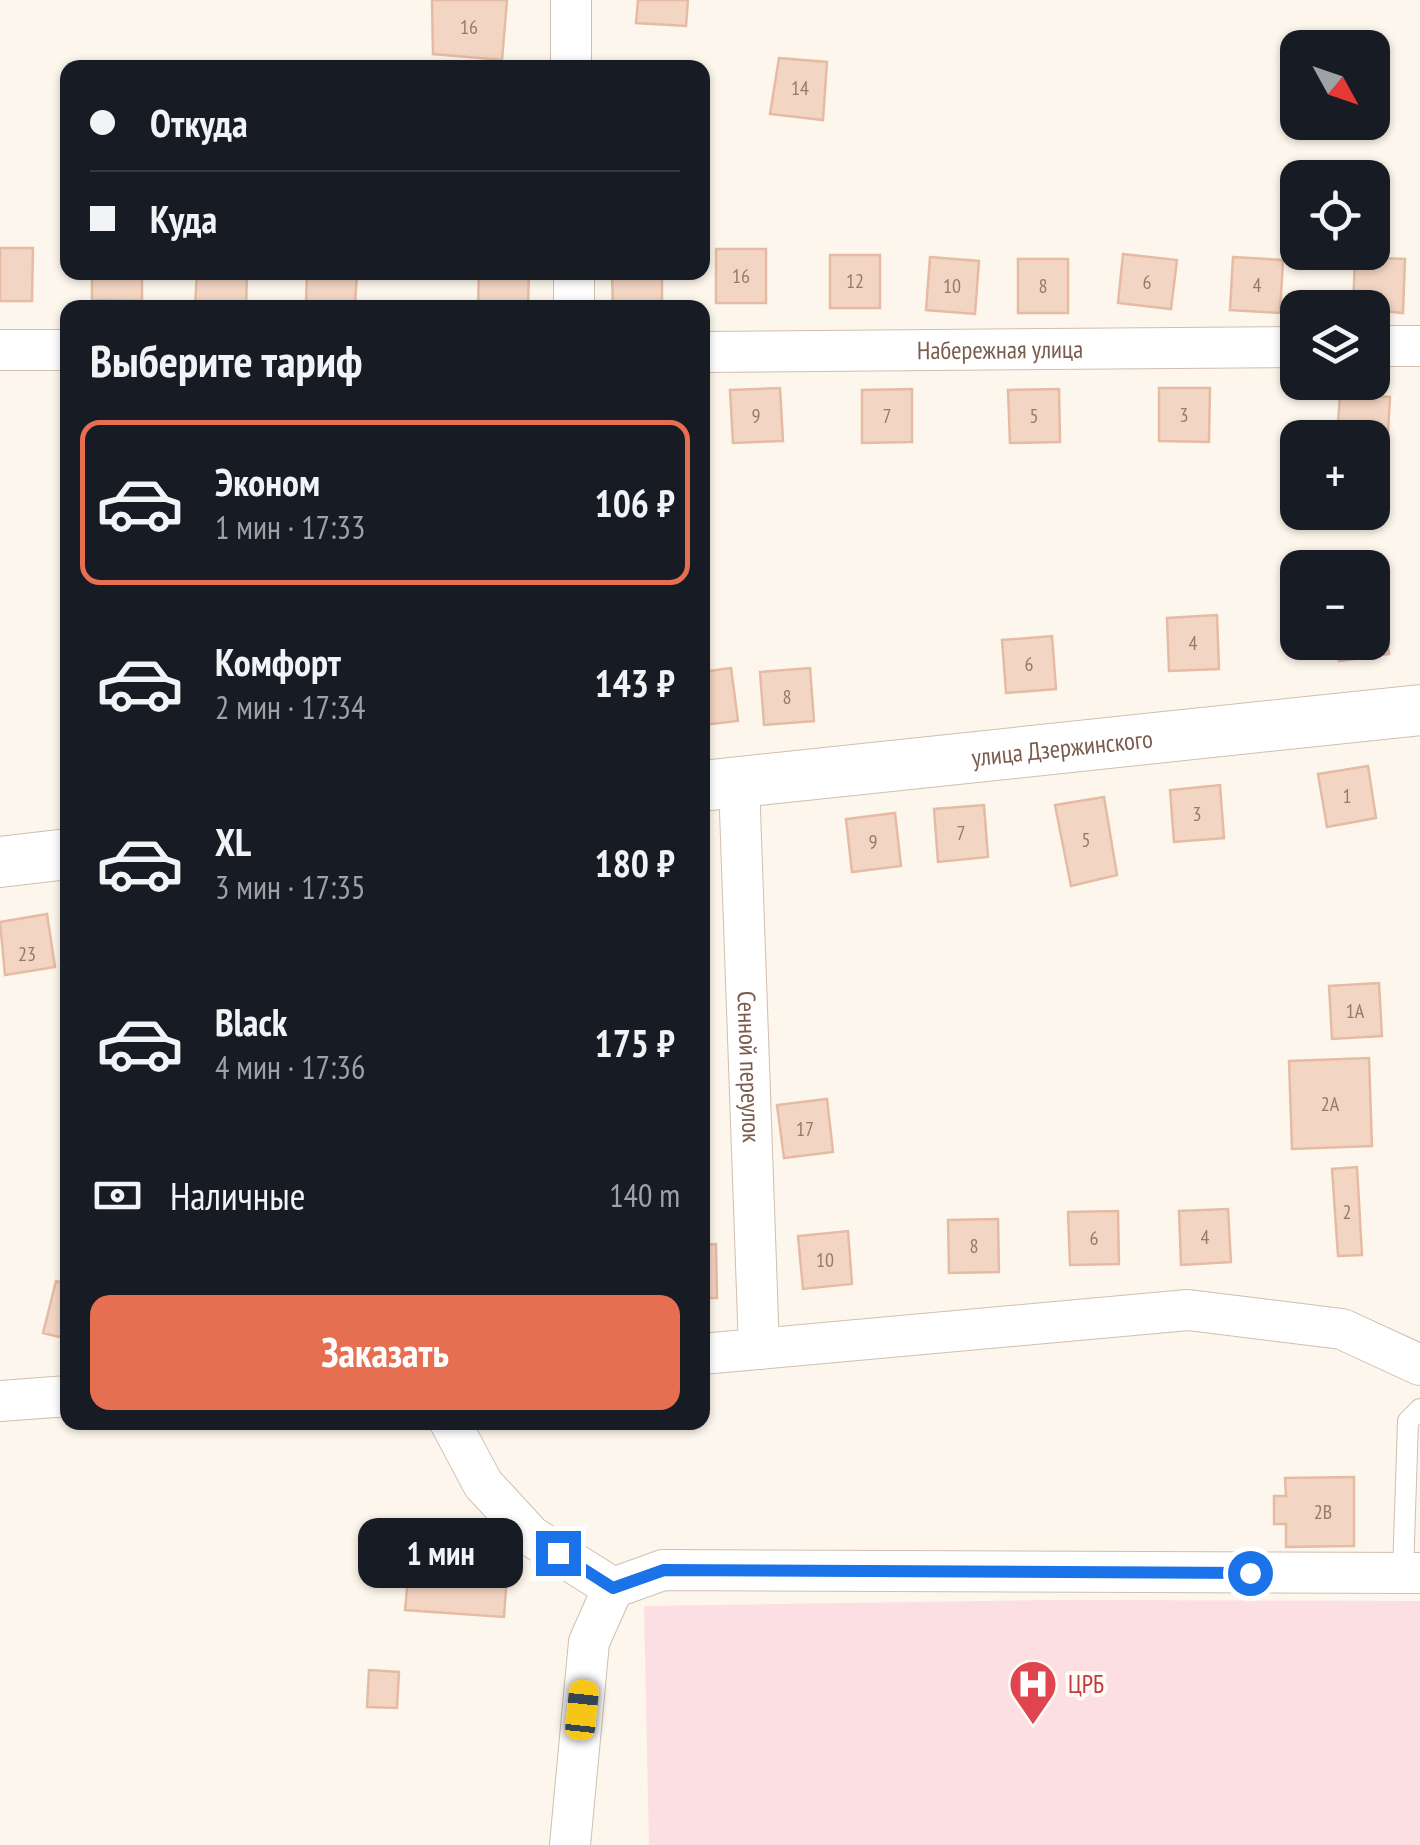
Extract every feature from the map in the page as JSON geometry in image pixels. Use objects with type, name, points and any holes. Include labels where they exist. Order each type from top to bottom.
[{"type":"street","points":[[570,0],[571,60]]},
{"type":"street","points":[[1390,346],[1420,346]]},
{"type":"street","name":"Набережная улица","points":[[710,352],[1280,347]]},
{"type":"street","points":[[0,350],[60,350]]},
{"type":"street","name":"улица Дзержинского","points":[[721,784],[1420,710]]},
{"type":"street","name":"Сенной переулок","points":[[721,784],[759,1349]]},
{"type":"street","points":[[0,862],[60,855]]},
{"type":"street","points":[[710,1353],[1188,1310],[1342,1329],[1420,1366]]},
{"type":"street","points":[[0,1401],[60,1397]]},
{"type":"street","points":[[454,1430],[482,1484],[531,1536],[613,1588]]},
{"type":"street","points":[[570,1845],[589,1642],[613,1588],[664,1570],[1412,1573]]},
{"type":"lane","points":[[1412,1573],[1408,1421],[1420,1408]]},
{"type":"shaded area","name":"ЦРБ","points":[[1055,1600],[1420,1601],[1420,1845],[649,1845],[644,1606]]},
{"type":"building","points":[[432,0],[507,0],[502,60],[433,54]]},
{"type":"building","points":[[638,0],[688,0],[686,26],[636,23]]},
{"type":"building","points":[[779,58],[827,62],[823,120],[770,114]]},
{"type":"building","points":[[0,248],[33,248],[32,301],[0,301]]},
{"type":"building","points":[[716,249],[766,249],[766,303],[716,303]]},
{"type":"building","points":[[1123,254],[1177,260],[1171,309],[1118,303]]},
{"type":"building","points":[[830,255],[880,255],[880,308],[830,308]]},
{"type":"building","points":[[930,257],[979,261],[975,314],[926,310]]},
{"type":"building","points":[[1233,257],[1280,260],[1280,313],[1230,310]]},
{"type":"building","points":[[1390,258],[1405,259],[1403,313],[1390,312],[1390,290],[1354,290],[1354,270],[1390,270]]},
{"type":"building","points":[[1018,259],[1068,259],[1068,313],[1018,313]]},
{"type":"building","points":[[92,280],[142,280],[142,300],[92,300]]},
{"type":"building","points":[[197,280],[247,280],[246,300],[195,300]]},
{"type":"building","points":[[307,280],[357,280],[355,300],[306,300]]},
{"type":"building","points":[[479,280],[529,280],[528,300],[478,300]]},
{"type":"building","points":[[612,280],[662,280],[662,300],[613,300]]},
{"type":"building","points":[[780,388],[783,441],[733,443],[730,390]]},
{"type":"building","points":[[1159,388],[1210,388],[1209,442],[1159,441]]},
{"type":"building","points":[[912,389],[912,442],[862,443],[862,390]]},
{"type":"building","points":[[1059,389],[1060,442],[1010,443],[1008,390]]},
{"type":"building","points":[[1340,400],[1390,400],[1389,420],[1338,420]]},
{"type":"building","points":[[1217,615],[1219,669],[1169,671],[1167,618]]},
{"type":"building","points":[[1052,636],[1056,689],[1006,693],[1002,640]]},
{"type":"building","points":[[731,668],[738,721],[710,724],[710,671]]},
{"type":"building","points":[[810,668],[814,721],[764,725],[760,672]]},
{"type":"building","points":[[1368,766],[1376,818],[1327,827],[1318,774]]},
{"type":"building","points":[[1220,785],[1224,838],[1174,842],[1170,790]]},
{"type":"building","points":[[1104,797],[1117,875],[1071,886],[1055,805]]},
{"type":"building","points":[[984,805],[988,857],[938,862],[934,809]]},
{"type":"building","points":[[895,813],[901,866],[852,872],[846,819]]},
{"type":"building","points":[[47,914],[55,967],[5,975],[0,922]]},
{"type":"building","points":[[1379,983],[1382,1036],[1332,1039],[1329,986]]},
{"type":"building","points":[[1369,1058],[1372,1146],[1292,1149],[1289,1061]]},
{"type":"building","points":[[827,1099],[833,1152],[784,1158],[777,1105]]},
{"type":"building","points":[[1357,1167],[1362,1255],[1338,1256],[1332,1169]]},
{"type":"building","points":[[1228,1209],[1231,1262],[1181,1265],[1179,1211]]},
{"type":"building","points":[[1118,1211],[1119,1264],[1070,1265],[1068,1212]]},
{"type":"building","points":[[998,1219],[999,1272],[949,1273],[948,1220]]},
{"type":"building","points":[[848,1231],[852,1284],[803,1289],[798,1236]]},
{"type":"building","points":[[710,1244],[716,1244],[717,1298],[710,1298]]},
{"type":"building","points":[[56,1281],[60,1282],[60,1337],[43,1333]]},
{"type":"building","points":[[1354,1477],[1354,1546],[1286,1547],[1286,1524],[1274,1524],[1274,1496],[1286,1496],[1285,1478]]},
{"type":"building","points":[[409,1567],[507,1574],[504,1617],[405,1610]]},
{"type":"building","points":[[369,1670],[399,1672],[397,1708],[367,1707]]},
{"type":"place","name":"ЦРБ","points":[[1033,1726]]},
{"type":"route","points":[[558,1553],[613,1588],[664,1570],[1250,1573]]}]
